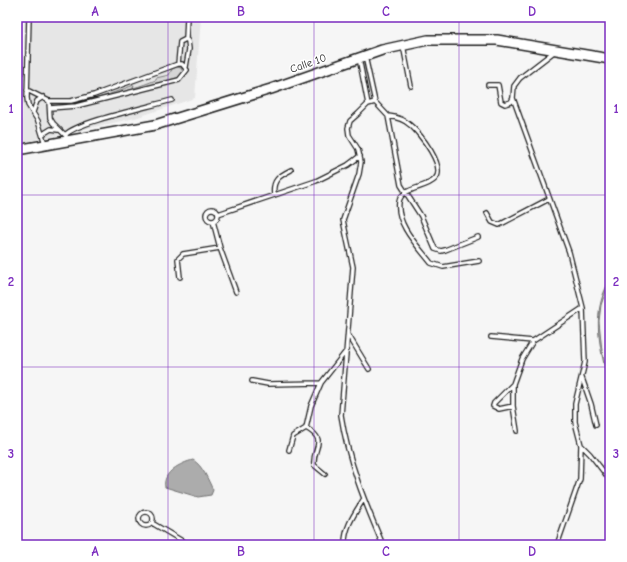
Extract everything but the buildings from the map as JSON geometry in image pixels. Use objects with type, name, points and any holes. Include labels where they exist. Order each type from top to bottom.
[{"type":"main road","name":"Calle 10","points":[[17,150],[46,145],[68,138],[155,125],[263,91],[362,56],[403,44],[446,39],[497,40],[609,58]]},
{"type":"lane","points":[[29,17],[28,106],[33,112],[43,134],[46,145]]},
{"type":"lane","points":[[50,108],[76,106],[179,80],[186,74],[189,50],[188,41],[186,39],[187,17]]},
{"type":"lane","points":[[178,64],[180,42],[186,39]]},
{"type":"lane","points":[[403,44],[411,86]]},
{"type":"lane","points":[[557,50],[520,78],[514,86],[513,98],[568,252],[583,308],[585,362],[575,404],[575,422],[581,445],[580,479],[557,545]]},
{"type":"lane","points":[[362,56],[375,102],[388,116],[403,120],[410,124],[423,139],[439,169],[437,178],[430,183],[405,192],[399,198],[398,205],[400,216],[406,231],[431,263],[443,267],[479,261]]},
{"type":"lane","points":[[362,56],[368,104]]},
{"type":"lane","points":[[27,90],[49,100],[71,101],[94,95],[178,64],[186,67]]},
{"type":"lane","points":[[488,86],[498,85],[501,102],[505,104],[511,102],[513,98]]},
{"type":"lane","points":[[33,112],[37,101],[43,97]]},
{"type":"lane","points":[[49,100],[50,118],[68,138],[72,129],[82,125],[172,100]]},
{"type":"lane","points":[[375,102],[368,104],[350,121],[348,128],[360,156],[359,174],[343,220],[353,267],[341,415],[344,436],[363,500],[383,545]]},
{"type":"lane","points":[[388,116],[398,175],[405,192],[421,216],[435,249],[441,251],[445,250],[478,237]]},
{"type":"lane","points":[[43,134],[51,129],[60,130]]},
{"type":"lane","points":[[218,214],[332,174],[352,163],[360,156]]},
{"type":"lane","points":[[274,194],[275,181],[279,176],[292,170]]},
{"type":"lane","points":[[487,213],[492,222],[499,225],[549,199]]},
{"type":"lane","points":[[218,214],[214,210],[207,212],[207,219],[213,222],[220,248],[236,292]]},
{"type":"lane","points":[[213,222],[216,220],[218,214]]},
{"type":"lane","points":[[180,277],[178,259],[182,254],[220,248]]},
{"type":"lane","points":[[517,431],[513,406],[513,384],[522,358],[533,341],[583,308]]},
{"type":"lane","points":[[348,336],[369,369]]},
{"type":"lane","points":[[490,337],[533,341]]},
{"type":"lane","points":[[289,450],[293,436],[306,428],[311,406],[321,383],[347,350]]},
{"type":"lane","points":[[582,377],[596,425]]},
{"type":"lane","points":[[252,381],[268,384],[321,383]]},
{"type":"lane","points":[[513,384],[494,403],[493,406],[499,409],[513,406]]},
{"type":"lane","points":[[306,428],[315,433],[319,441],[318,450],[313,458],[314,465],[325,474]]},
{"type":"lane","points":[[581,445],[610,480]]},
{"type":"lane","points":[[344,545],[344,540],[351,519],[363,500]]},
{"type":"lane","points":[[149,512],[153,518],[152,523],[145,526],[140,524],[138,519],[140,514],[149,512]]},
{"type":"lane","points":[[152,523],[189,545]]},
{"type":"shaded area","points":[[25,17],[201,17],[195,98],[135,118],[21,143]]},
{"type":"shaded area","points":[[177,67],[181,68],[184,74],[177,78],[86,101],[134,85],[133,88],[156,80],[156,78],[169,75],[172,69]]},
{"type":"shaded area","points":[[82,102],[72,105],[53,105],[53,103],[74,104]]},
{"type":"shaded area","points":[[610,280],[601,305],[599,321],[602,351],[610,387],[607,378],[600,342],[598,321],[601,300]]},
{"type":"shaded area","points":[[193,460],[200,466],[207,478],[213,490],[211,495],[198,497],[165,487],[166,477],[173,469],[183,463]]}]
